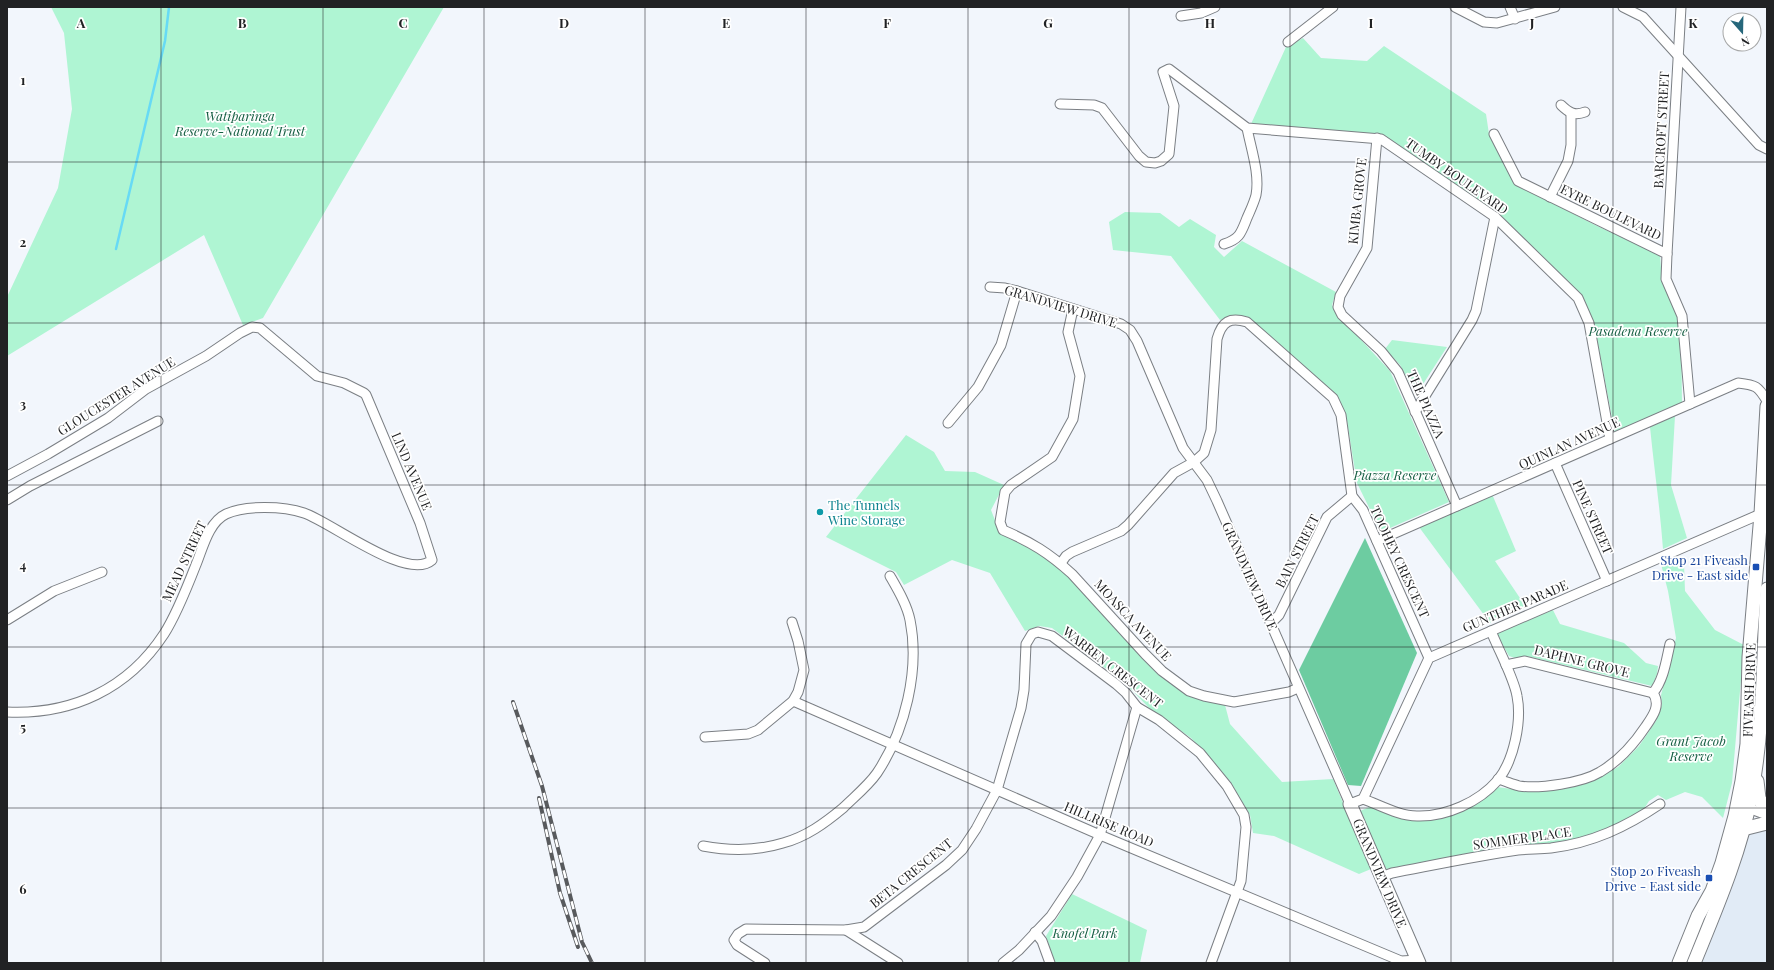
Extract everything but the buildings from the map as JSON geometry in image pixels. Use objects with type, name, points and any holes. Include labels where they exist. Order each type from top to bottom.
[{"type":"main road","name":"FIVEASH DRIVE","points":[[1694,963],[1735,857],[1743,828],[1749,657],[1764,513],[1767,406]]},
{"type":"main road","name":"FIVEASH DRIVE","points":[[1679,963],[1698,916],[1712,891],[1755,771],[1760,728],[1765,654],[1767,590]]},
{"type":"main road","points":[[1755,771],[1760,798],[1767,814]]},
{"type":"main road","name":"GRANDVIEW DRIVE","points":[[1350,804],[1419,962]]},
{"type":"main road","points":[[1743,828],[1767,823]]},
{"type":"street","points":[[1181,16],[1200,13],[1215,7]]},
{"type":"street","points":[[1288,42],[1333,7]]},
{"type":"street","points":[[1455,7],[1484,22],[1497,23],[1555,7]]},
{"type":"street","points":[[1510,7],[1515,19]]},
{"type":"street","points":[[1623,7],[1643,17],[1759,145],[1767,149]]},
{"type":"street","name":"BARCROFT STREET","points":[[1667,254],[1682,7]]},
{"type":"street","points":[[1060,104],[1094,105],[1102,108],[1139,156],[1146,162],[1155,163],[1161,161],[1169,154],[1174,121],[1174,106],[1163,72],[1169,69],[1247,128],[1256,172],[1256,197],[1240,235],[1235,241],[1224,244]]},
{"type":"street","points":[[1561,106],[1572,114],[1580,114],[1585,112]]},
{"type":"street","points":[[1550,197],[1568,161],[1571,144],[1572,114]]},
{"type":"street","name":"TUMBY BOULEVARD","points":[[1247,128],[1381,139],[1495,216],[1578,298],[1589,323],[1610,439]]},
{"type":"street","name":"EYRE BOULEVARD","points":[[1494,134],[1518,181],[1667,254],[1666,279],[1682,316],[1690,404]]},
{"type":"street","name":"KIMBA GROVE","points":[[1338,307],[1340,296],[1367,248],[1377,138]]},
{"type":"street","points":[[1415,412],[1472,320],[1476,311],[1495,216]]},
{"type":"street","name":"GRANDVIEW DRIVE","points":[[990,287],[1005,288],[1121,324],[1130,330],[1137,341],[1183,448],[1207,480],[1217,501],[1350,804]]},
{"type":"street","points":[[948,423],[978,387],[1001,345],[1017,292]]},
{"type":"street","name":"THE PIAZZA","points":[[1338,307],[1342,315],[1381,351],[1398,372],[1457,506]]},
{"type":"street","name":"MOASCA AVENUE","points":[[1073,309],[1068,332],[1080,376],[1073,419],[1052,457],[1011,486],[1005,492],[1000,522],[1003,530],[1041,548],[1061,563],[1145,654],[1162,671],[1189,691],[1204,696],[1234,702],[1289,692],[1298,688]]},
{"type":"street","name":"TOOHEY CRESCENT","points":[[1194,462],[1204,453],[1210,430],[1217,338],[1220,328],[1228,321],[1238,319],[1247,322],[1332,398],[1341,415],[1352,496],[1363,510],[1430,658]]},
{"type":"street","name":"GLOUCESTER AVENUE","points":[[7,476],[48,454],[108,418],[146,389],[206,356],[240,333],[252,327],[260,328]]},
{"type":"street","name":"LIND AVENUE","points":[[260,328],[317,376],[344,383],[364,392],[420,523],[432,560]]},
{"type":"street","name":"QUINLAN AVENUE","points":[[1377,541],[1738,383],[1753,385],[1760,389],[1767,401]]},
{"type":"street","points":[[7,500],[30,486],[158,421]]},
{"type":"street","points":[[1061,563],[1066,556],[1072,552],[1121,531],[1174,472],[1194,462]]},
{"type":"street","name":"PINE STREET","points":[[1555,463],[1607,581]]},
{"type":"street","name":"BAIN STREET","points":[[1271,623],[1279,615],[1327,517],[1352,496]]},
{"type":"street","name":"MEAD STREET","points":[[7,712],[26,713],[60,709],[86,700],[110,688],[137,666],[152,651],[165,633],[190,581],[209,533],[218,520],[226,514],[259,508],[284,509],[303,513],[320,520],[363,545],[399,562],[424,565],[432,560]]},
{"type":"street","name":"GUNTHER PARADE","points":[[1430,658],[1764,513]]},
{"type":"street","points":[[7,620],[54,591],[102,572]]},
{"type":"street","points":[[702,846],[731,849],[759,848],[784,843],[809,832],[833,816],[855,797],[876,774],[892,745],[904,712],[911,679],[913,658],[910,619],[890,576]]},
{"type":"street","points":[[705,737],[748,734],[758,730],[793,701],[798,692],[804,670],[798,641],[792,622]]},
{"type":"street","points":[[1362,799],[1391,810],[1416,816],[1442,814],[1468,804],[1498,780],[1509,761],[1518,725],[1517,694],[1491,631]]},
{"type":"street","name":"WARREN CRESCENT","points":[[1032,634],[1038,632],[1052,636],[1116,684],[1126,693],[1137,707],[1170,728],[1200,753],[1227,786],[1244,814],[1246,827],[1241,881],[1211,963]]},
{"type":"street","name":"BETA CRESCENT","points":[[766,963],[737,944],[734,940],[738,934],[746,929],[846,930],[864,927],[946,865],[962,850],[997,790],[1021,708],[1024,690],[1024,650],[1032,634]]},
{"type":"street","points":[[1498,780],[1519,786],[1548,785],[1581,779],[1600,772],[1615,762],[1642,732],[1653,716],[1657,706],[1656,698],[1653,693],[1658,687],[1663,675],[1670,644]]},
{"type":"street","points":[[1749,657],[1765,654]]},
{"type":"street","points":[[1350,804],[1362,799],[1430,658]]},
{"type":"street","name":"DAPHNE GROVE","points":[[1506,665],[1525,661],[1653,693]]},
{"type":"street","name":"HILLRISE ROAD","points":[[793,701],[1100,835],[1401,961],[1419,962]]},
{"type":"street","points":[[1003,963],[1019,950],[1051,916],[1077,877],[1100,835],[1137,707]]},
{"type":"street","name":"SOMMER PLACE","points":[[1381,877],[1392,873],[1518,850],[1552,848],[1582,842],[1609,833],[1634,821],[1660,804]]},
{"type":"street","points":[[1743,806],[1767,814]]},
{"type":"street","points":[[846,930],[898,963]]},
{"type":"street","points":[[1035,932],[1042,941],[1050,963]]},
{"type":"shaded area","points":[[1767,825],[1767,963],[1698,963],[1749,828]]},
{"type":"green space","name":"Watiparinga Reserve-National Trust","points":[[51,7],[444,7],[263,318],[243,325],[204,235],[7,356],[7,297],[58,188],[72,109],[64,33]]},
{"type":"green space","name":"Pasadena Reserve","points":[[1303,38],[1321,58],[1367,61],[1384,46],[1486,114],[1489,134],[1514,183],[1595,225],[1660,255],[1662,281],[1681,322],[1682,404],[1615,433],[1594,324],[1582,295],[1495,212],[1381,135],[1251,124],[1286,47]]},
{"type":"green space","name":"Piazza Reserve","points":[[1125,212],[1160,213],[1179,227],[1190,219],[1216,235],[1214,247],[1224,257],[1242,241],[1336,292],[1332,305],[1337,314],[1390,371],[1449,502],[1381,532],[1357,483],[1347,421],[1338,397],[1248,317],[1234,315],[1220,320],[1171,256],[1113,250],[1109,222]]},
{"type":"green space","points":[[1392,340],[1447,347],[1416,395],[1400,365],[1385,349]]},
{"type":"green space","points":[[1675,416],[1671,485],[1687,538],[1663,549],[1650,427]]},
{"type":"green space","points":[[906,435],[934,452],[945,471],[975,472],[1004,485],[991,510],[1000,533],[1020,539],[1071,575],[1129,643],[1160,675],[1195,696],[1225,705],[1230,724],[1282,782],[1333,779],[1371,869],[1359,874],[1274,836],[1253,833],[1250,815],[1230,781],[1191,738],[1150,709],[1125,683],[1052,628],[1039,626],[1025,631],[990,573],[952,560],[904,585],[896,572],[826,537]]},
{"type":"green space","points":[[1492,494],[1516,551],[1495,561],[1526,607],[1490,623],[1419,527]]},
{"type":"green space","points":[[1365,538],[1417,653],[1361,786],[1348,785],[1299,670]]},
{"type":"green space","name":"Grant Jacob Reserve","points":[[1677,557],[1684,564],[1685,591],[1715,630],[1744,645],[1732,783],[1723,818],[1702,797],[1685,792],[1666,800],[1658,795],[1649,801],[1642,812],[1624,822],[1589,836],[1559,843],[1520,846],[1386,869],[1360,811],[1372,806],[1440,818],[1497,787],[1519,790],[1549,791],[1602,776],[1618,767],[1639,746],[1656,721],[1662,704],[1661,695],[1676,638],[1668,591],[1661,564]]},
{"type":"green space","points":[[1553,610],[1560,624],[1624,643],[1646,663],[1658,666],[1657,674],[1652,686],[1527,656],[1515,658],[1509,656],[1496,633]]},
{"type":"green space","name":"Knofel Park","points":[[1072,894],[1147,930],[1140,963],[1055,963],[1046,936]]},
{"type":"waterway","points":[[116,249],[165,41],[169,7]]},
{"type":"railway","points":[[513,702],[542,786],[582,942],[592,963]]},
{"type":"railway","points":[[539,798],[560,893],[578,947]]},
{"type":"place","name":"The Tunnels Wine Storage","points":[[820,512]]},
{"type":"place","name":"Stop 21 Fiveash Drive - East side","points":[[1756,567]]},
{"type":"place","name":"Stop 20 Fiveash Drive - East side","points":[[1709,878]]}]
